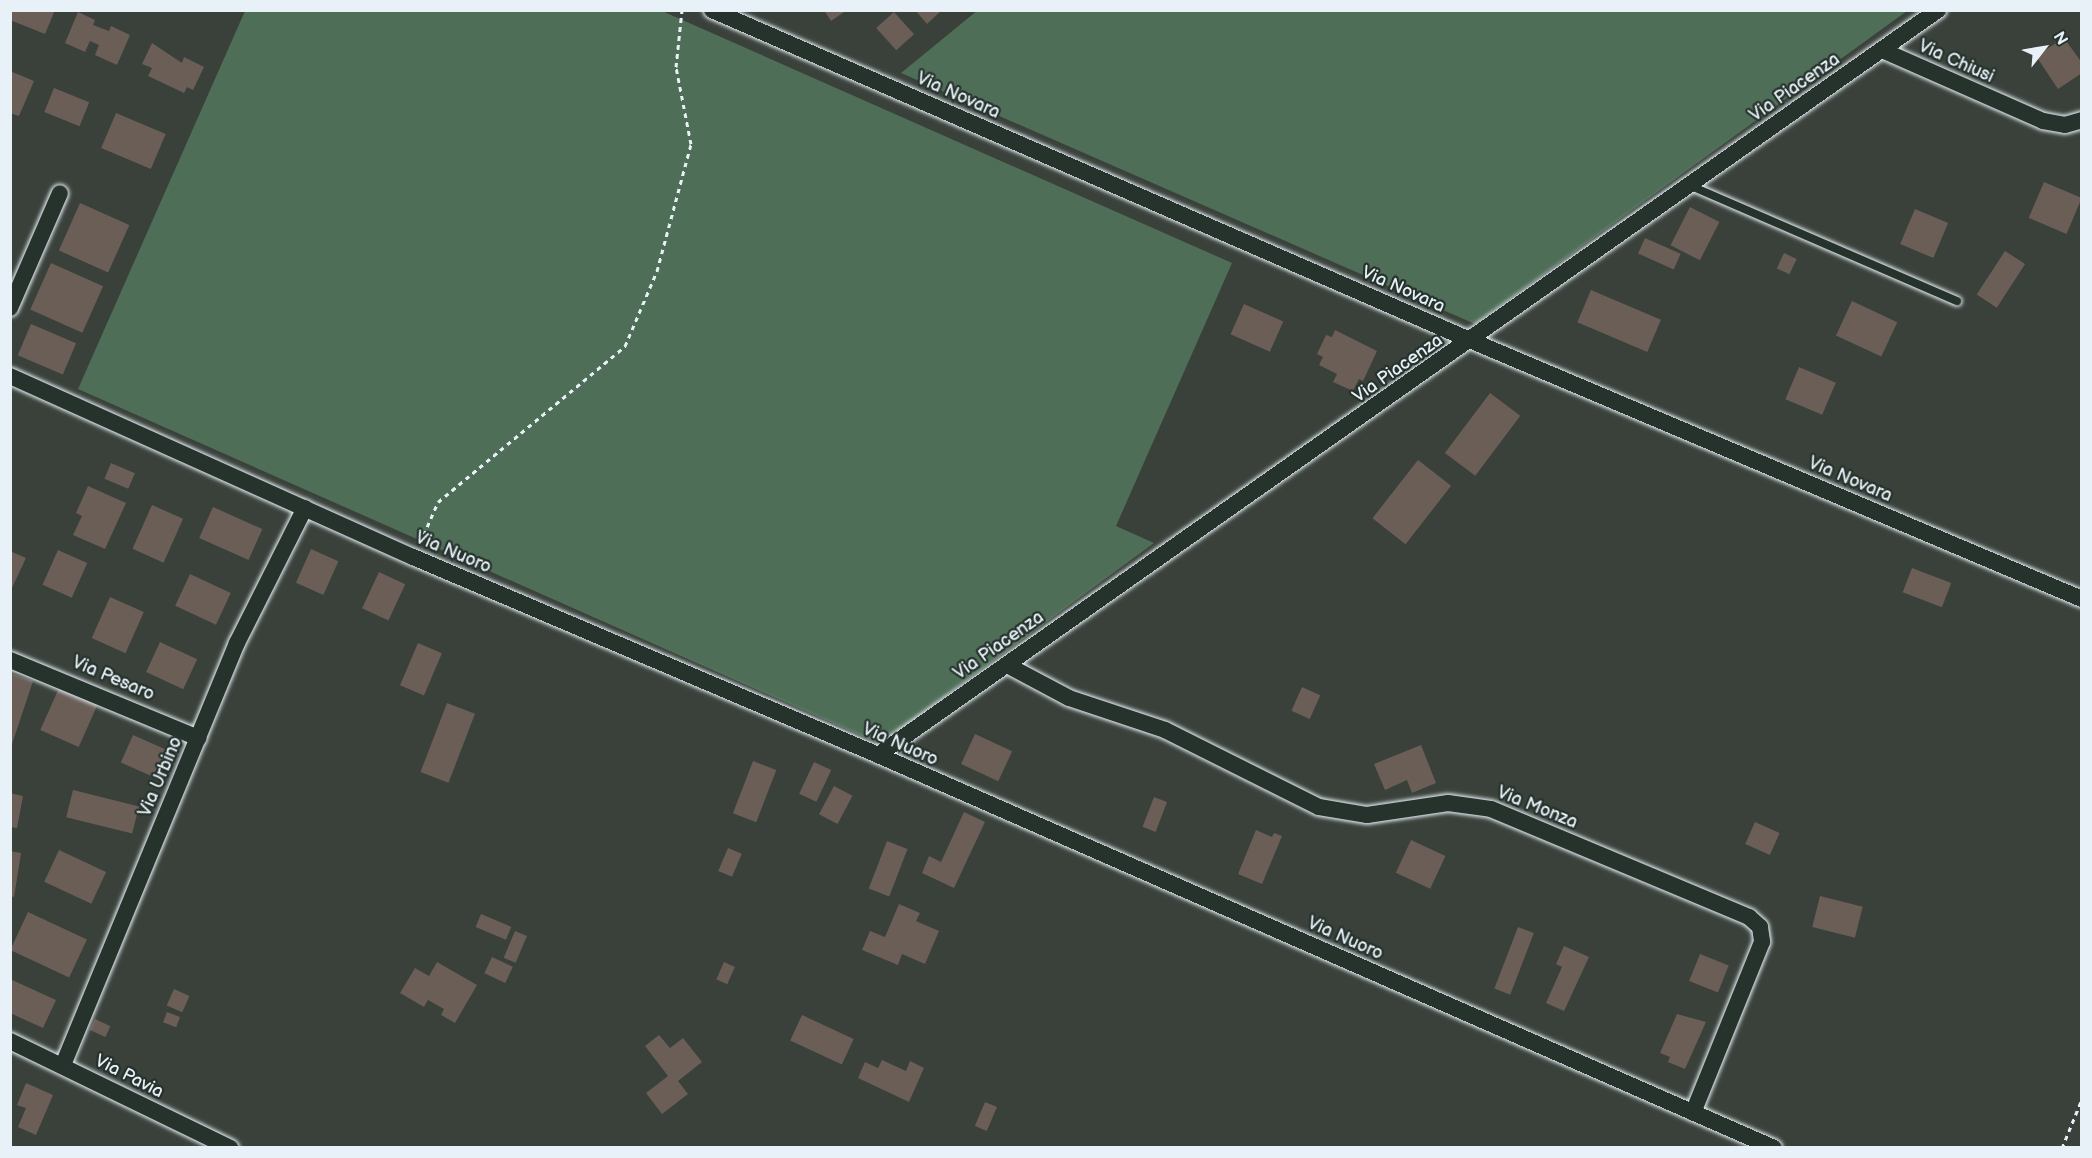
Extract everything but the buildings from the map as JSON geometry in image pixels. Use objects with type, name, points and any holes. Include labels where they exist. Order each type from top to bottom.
[{"type":"street","name":"Via Novara","points":[[712,10],[1472,341],[2082,599]]},
{"type":"street","name":"Via Piacenza","points":[[878,755],[1472,341],[1938,10]]},
{"type":"street","name":"Via Chiusi","points":[[1882,50],[2047,123],[2065,125],[2082,120]]},
{"type":"street","points":[[10,308],[60,193]]},
{"type":"street","name":"Via Nuoro","points":[[10,376],[413,557],[878,755],[1774,1148]]},
{"type":"street","name":"Via Urbino","points":[[63,1065],[237,643],[305,508]]},
{"type":"street","name":"Via Pesaro","points":[[10,660],[198,738]]},
{"type":"street","name":"Via Monza","points":[[1007,665],[1069,698],[1165,730],[1326,809],[1367,815],[1448,803],[1491,809],[1749,917],[1760,927],[1762,942],[1693,1113]]},
{"type":"street","name":"Via Pavia","points":[[10,1041],[230,1148]]},
{"type":"lane","points":[[1691,186],[1958,301]]},
{"type":"path","points":[[413,557],[438,502],[625,346],[657,271],[691,144],[676,67],[682,10]]},
{"type":"path","points":[[2062,1148],[2082,1099]]},
{"type":"green space","points":[[978,10],[1907,11],[1475,324],[901,73]]},
{"type":"green space","points":[[245,11],[662,11],[1232,263],[1116,526],[1154,543],[880,744],[78,389]]}]
